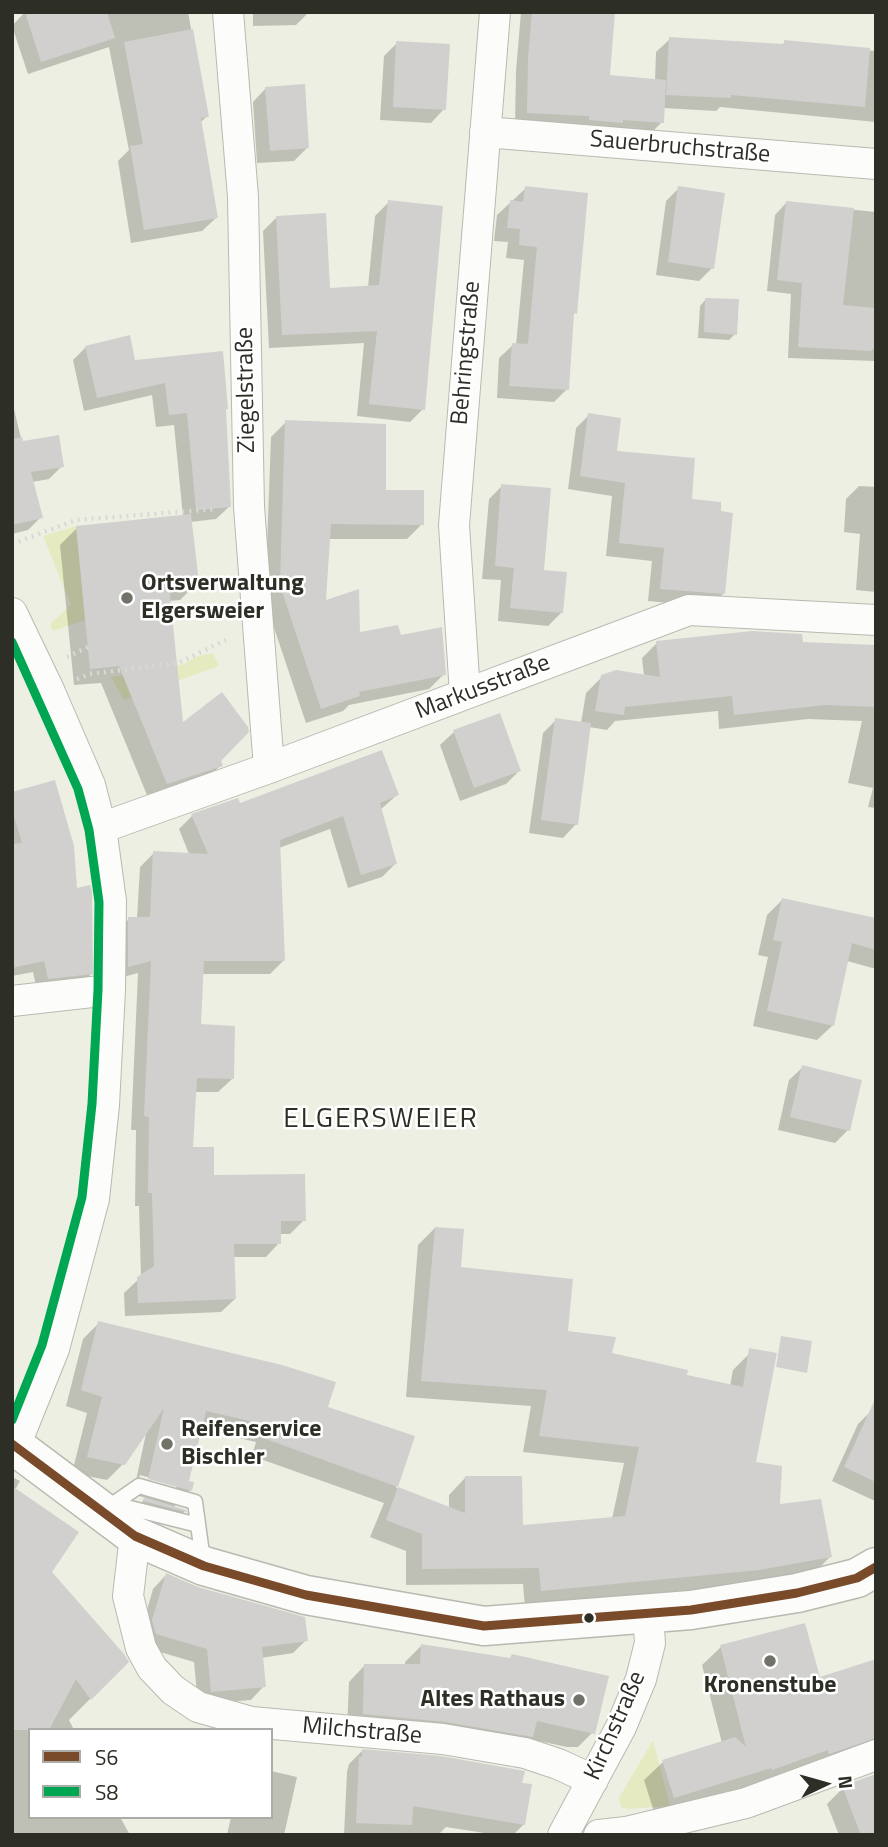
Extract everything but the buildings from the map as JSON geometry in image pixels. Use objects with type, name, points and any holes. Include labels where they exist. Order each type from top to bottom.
[{"type":"street","name":"Ziegelstraße","points":[[228,12],[243,197],[249,507],[269,768]]},
{"type":"street","name":"Behringstraße","points":[[465,694],[454,525],[495,12]]},
{"type":"street","name":"Sauerbruchstraße","points":[[485,132],[876,164]]},
{"type":"street","name":"Markusstraße","points":[[101,828],[269,768],[689,610],[876,620]]},
{"type":"street","points":[[12,613],[90,785],[101,828],[111,901],[104,1105],[94,1199],[54,1349],[14,1445],[108,1507],[135,1535],[204,1566],[306,1595],[484,1626],[691,1610],[797,1593],[857,1578],[876,1567]]},
{"type":"street","points":[[12,1001],[110,990]]},
{"type":"street","name":"Milchstraße","points":[[135,1535],[128,1596],[141,1648],[152,1668],[173,1690],[198,1707],[251,1722],[443,1739],[525,1753],[593,1780]]},
{"type":"street","name":"Kirchstraße","points":[[648,1614],[650,1643],[641,1679],[621,1727],[564,1834],[626,1832],[746,1803],[876,1755]]},
{"type":"lane","points":[[108,1507],[139,1486],[195,1502],[204,1566]]},
{"type":"lane","points":[[108,1507],[198,1525]]},
{"type":"path","points":[[12,544],[76,520],[249,507]]},
{"type":"path","points":[[49,690],[90,674],[178,663],[258,624]]},
{"type":"path","points":[[71,655],[88,647]]},
{"type":"green space","points":[[76,526],[85,620],[53,631],[50,624],[71,605],[43,536]]},
{"type":"green space","points":[[213,653],[219,666],[124,700],[111,677],[169,668]]},
{"type":"green space","points":[[653,1740],[670,1806],[627,1809],[621,1807],[619,1798]]},
{"type":"transit line","name":"S8","points":[[12,642],[78,789],[89,830],[99,902],[92,1104],[82,1197],[42,1345],[12,1420]]},
{"type":"transit line","name":"S6","points":[[12,1444],[135,1536],[204,1566],[306,1595],[484,1626],[691,1610],[797,1593],[857,1578],[876,1567]]},
{"type":"place","name":"Ortsverwaltung Elgersweier","points":[[127,598]]},
{"type":"place","name":"Reifenservice Bischler","points":[[167,1444]]},
{"type":"place","name":"Kronenstube","points":[[770,1661]]},
{"type":"place","name":"Altes Rathaus","points":[[579,1700]]},
{"type":"district","name":"ELGERSWEIER","points":[[381,1120]]}]
